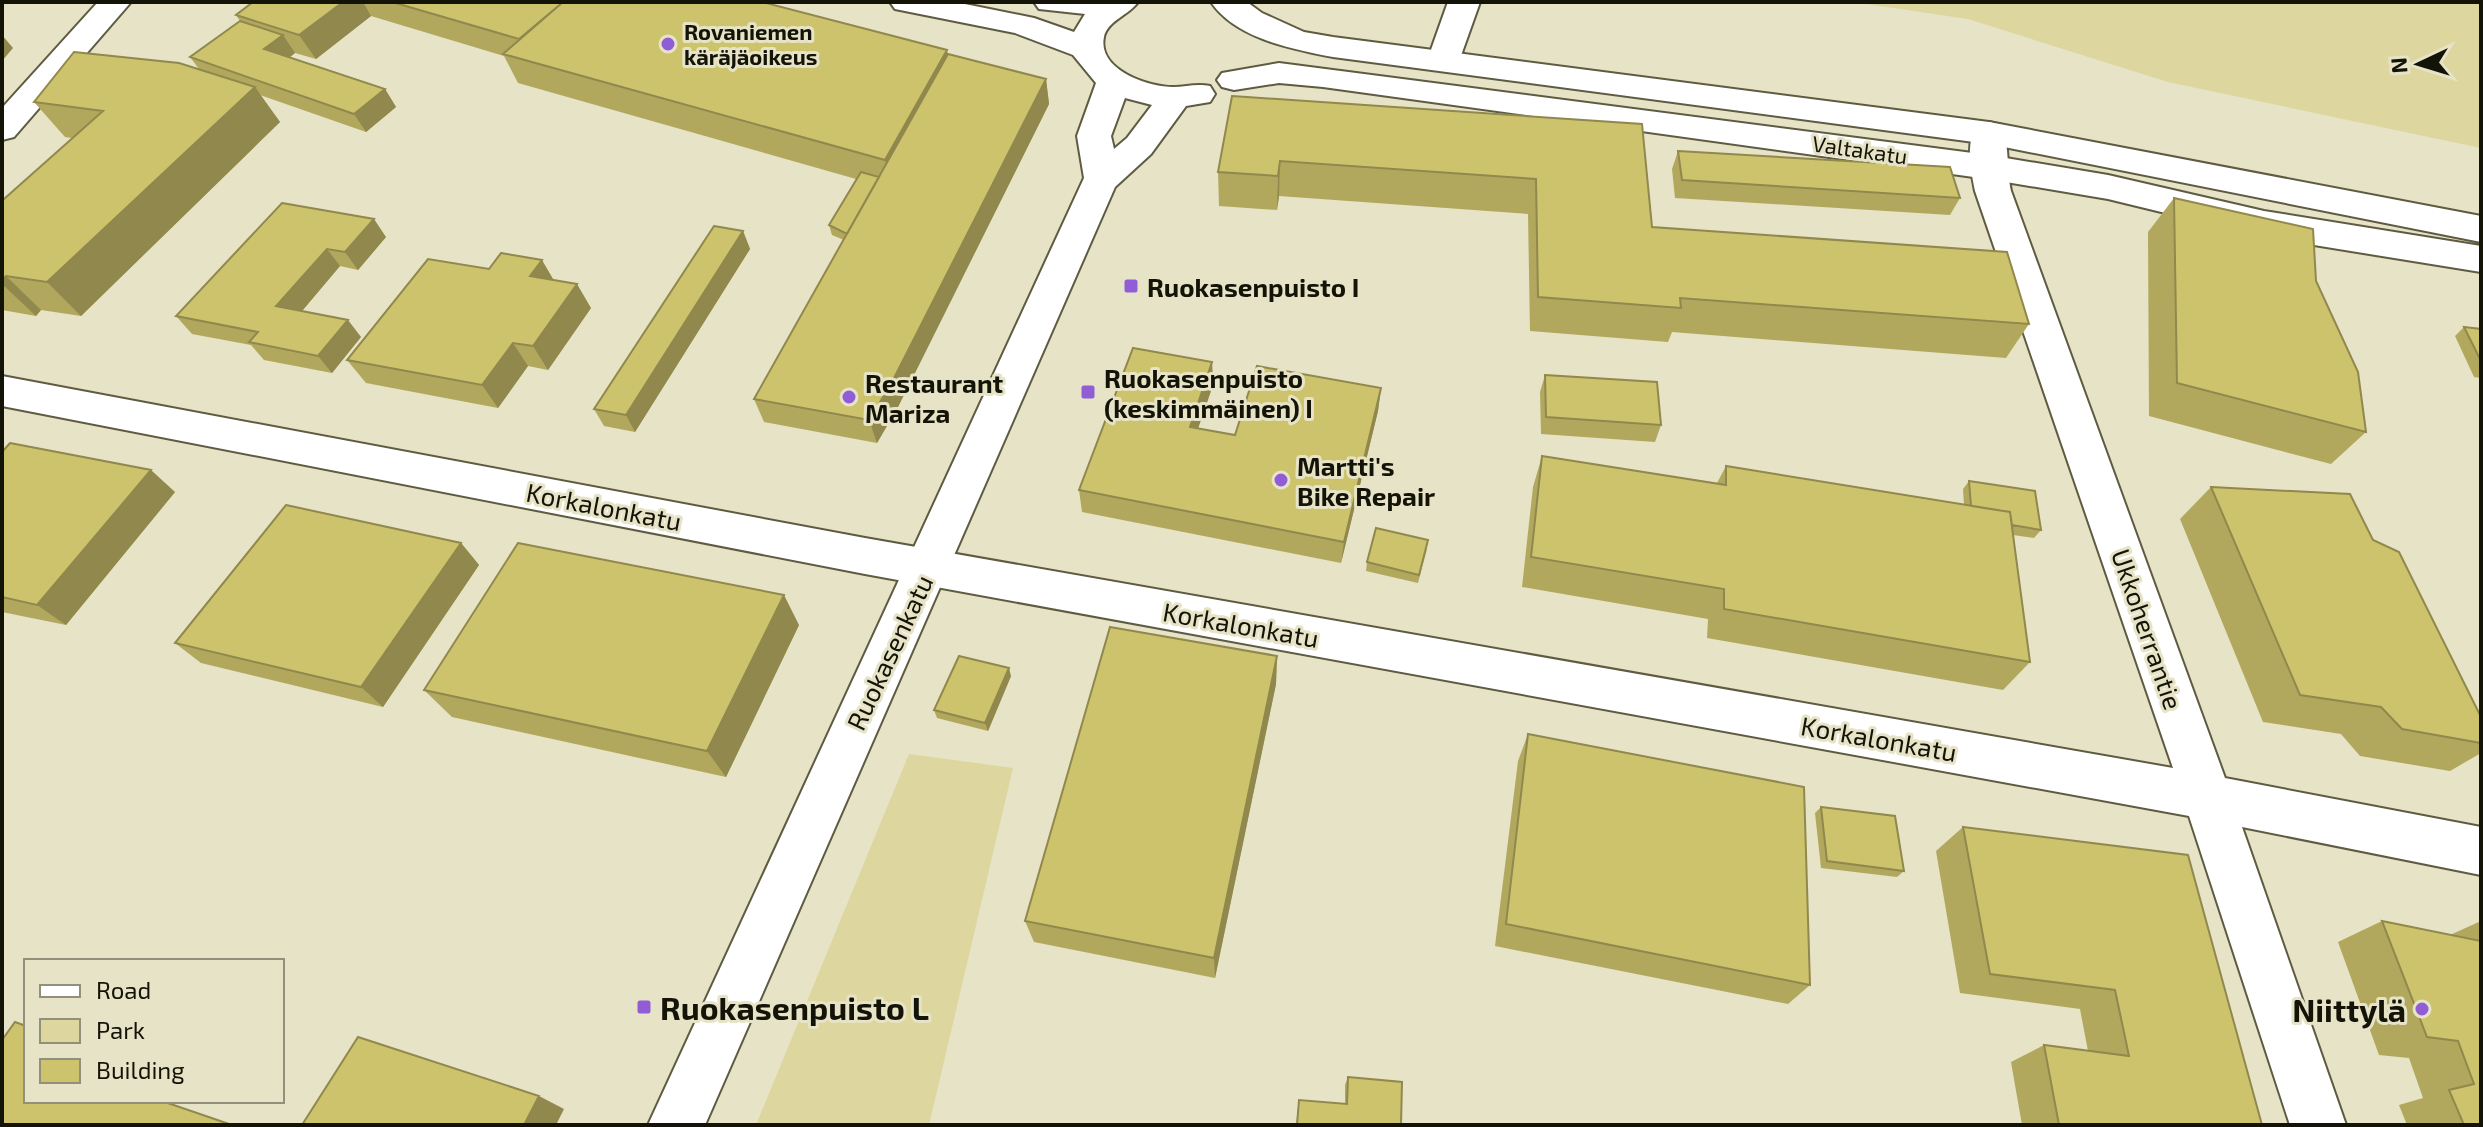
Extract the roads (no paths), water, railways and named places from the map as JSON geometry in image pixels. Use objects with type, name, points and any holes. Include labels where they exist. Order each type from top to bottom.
[{"type":"street","points":[[2,129],[115,2]]},
{"type":"street","points":[[906,2],[1023,25],[1086,48],[1094,64],[1113,83],[1140,94],[1175,98]]},
{"type":"street","points":[[1050,2],[1087,5],[1120,3]]},
{"type":"street","points":[[1443,61],[1464,2]]},
{"type":"street","points":[[1086,48],[1094,23],[1120,3]]},
{"type":"street","points":[[1234,80],[1250,64],[1255,46],[1239,11]]},
{"type":"street","name":"Valtakatu","points":[[1239,11],[1296,40],[1443,61],[2481,229]]},
{"type":"street","name":"Valtakatu","points":[[1175,98],[1193,96],[1234,80],[1279,73],[1988,150],[2108,187],[2264,224],[2481,259]]},
{"type":"street","points":[[1102,178],[1094,136],[1113,83]]},
{"type":"street","name":"Ruokasenkatu","points":[[676,1125],[1102,178],[1139,146],[1175,98]]},
{"type":"street","name":"Ukkoherrantie","points":[[1988,150],[1993,191],[2207,797],[2318,1125]]},
{"type":"street","name":"Korkalonkatu","points":[[2,391],[929,567],[2207,797],[2481,851]]},
{"type":"place","name":"Rovaniemen käräjäoikeus","points":[[668,44]]},
{"type":"place","name":"Ruokasenpuisto I","points":[[1131,286]]},
{"type":"place","name":"Ruokasenpuisto (keskimmäinen) I","points":[[1088,392]]},
{"type":"place","name":"Restaurant Mariza","points":[[849,397]]},
{"type":"place","name":"Martti's Bike Repair","points":[[1281,480]]},
{"type":"place","name":"Ruokasenpuisto L","points":[[644,1007]]},
{"type":"place","name":"Niittylä","points":[[2422,1009]]}]
